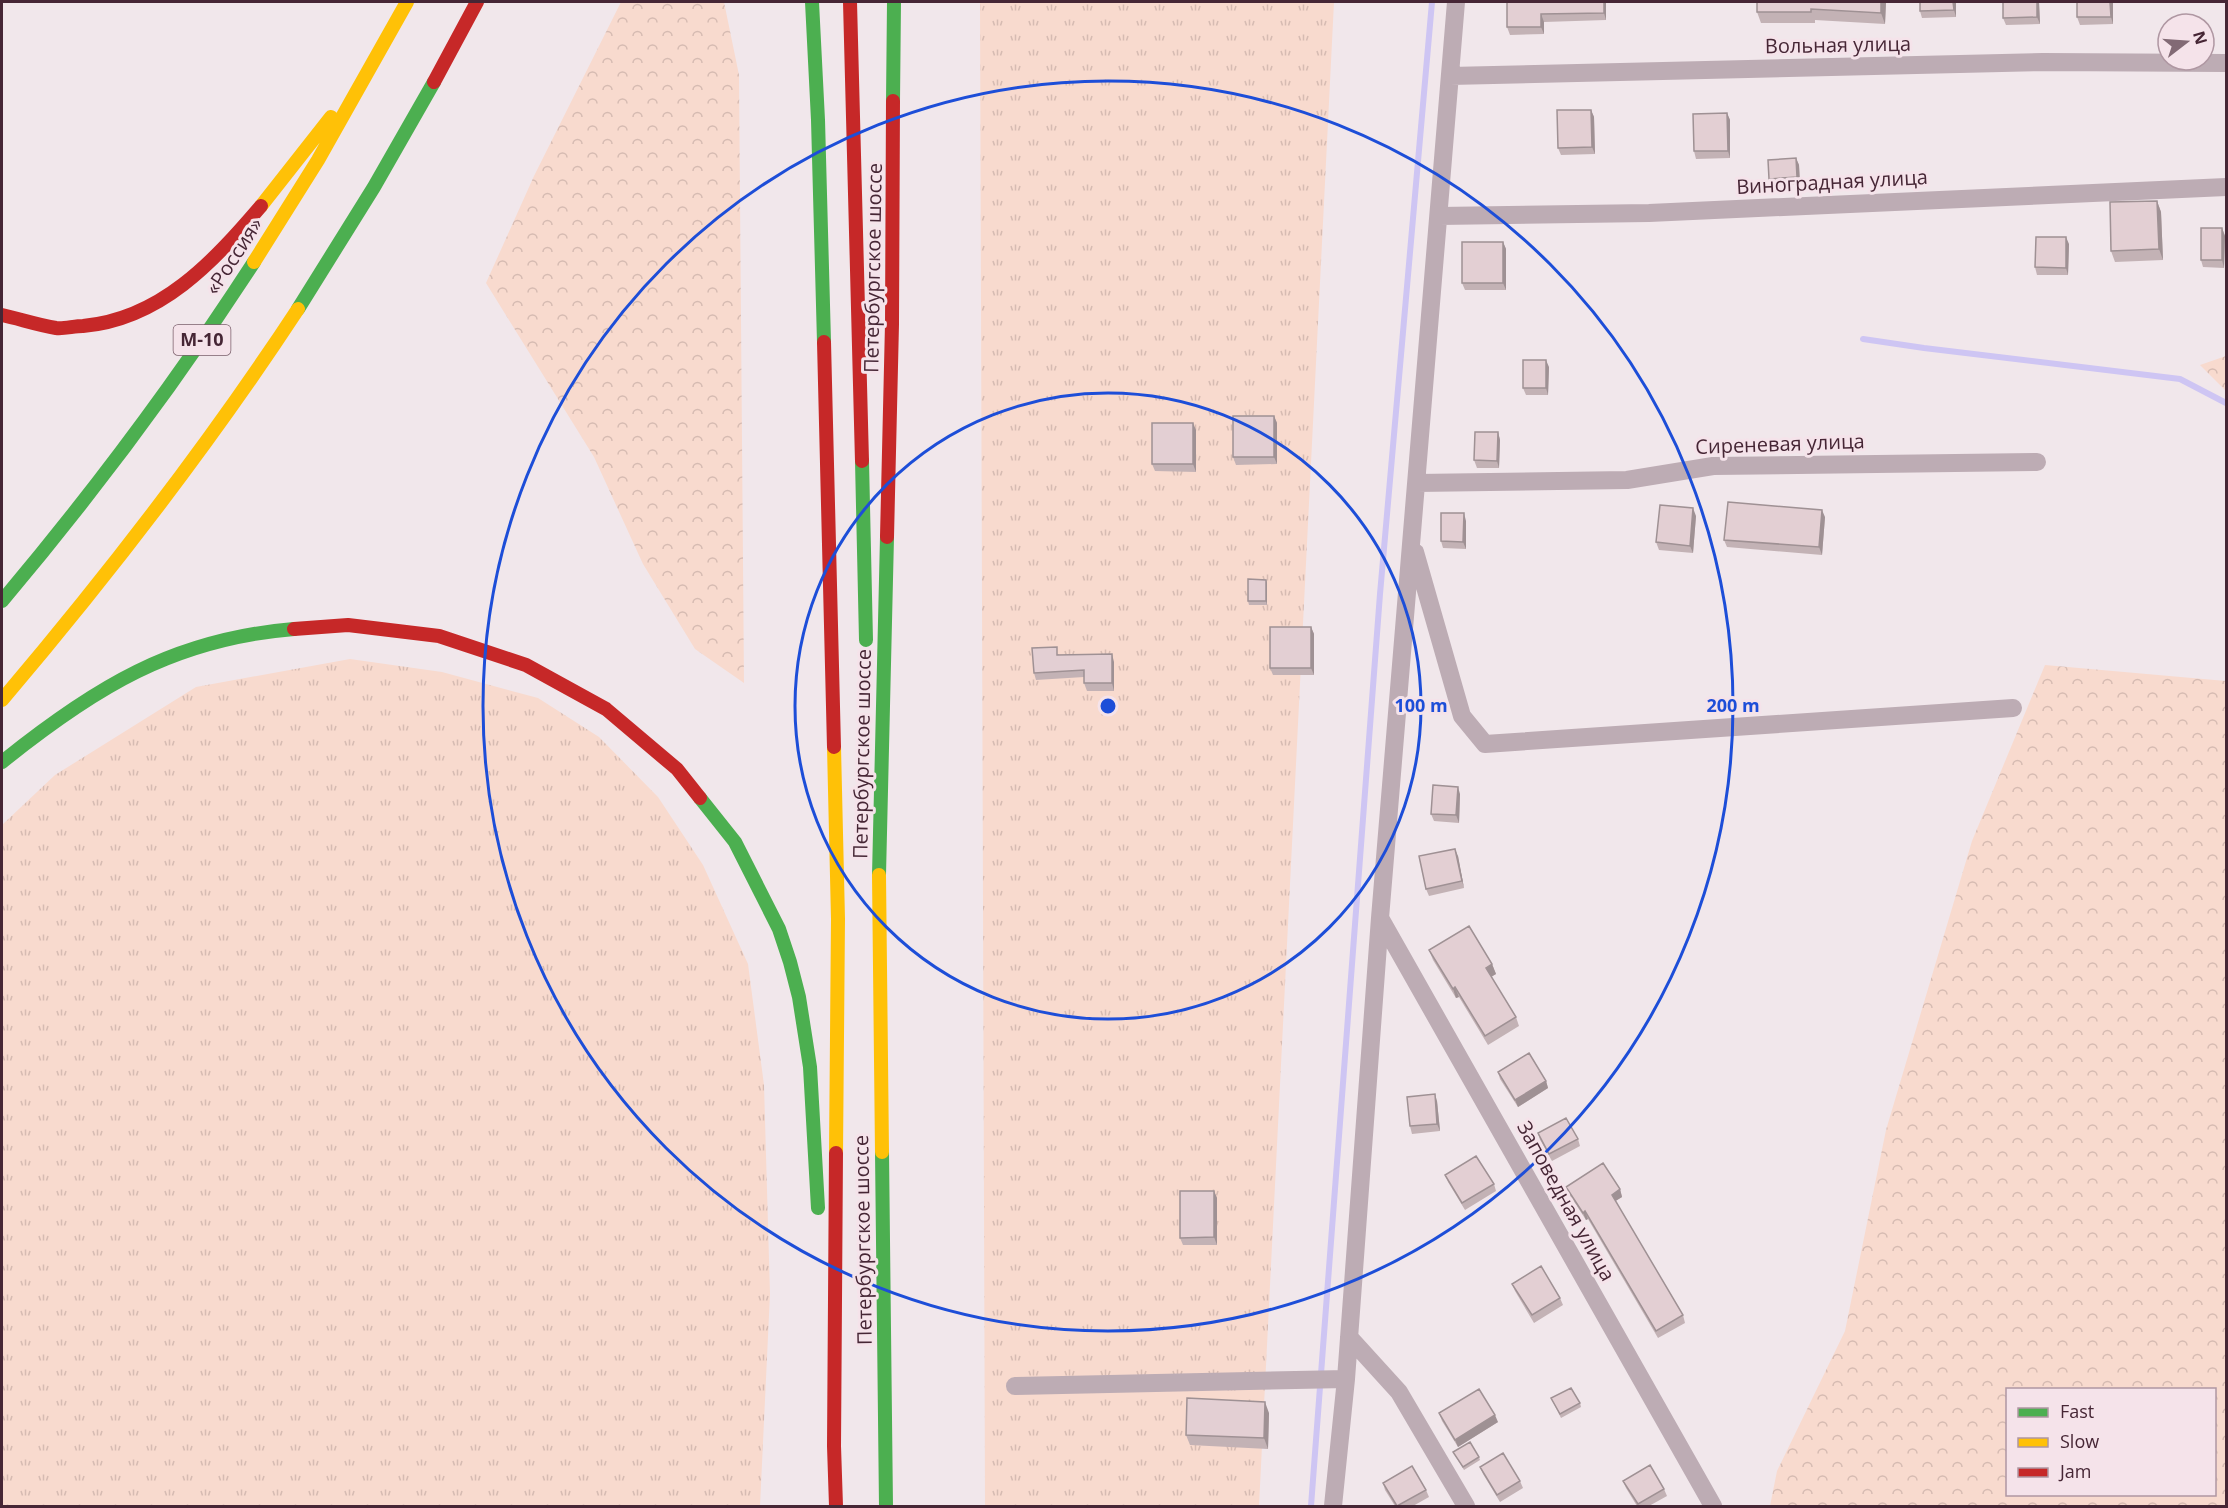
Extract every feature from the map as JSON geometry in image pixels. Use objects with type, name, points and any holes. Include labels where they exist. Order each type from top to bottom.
[{"type":"main road","name":"«Россия»","points":[[2,601],[102,477],[176,377],[253,265],[313,169],[407,2]]},
{"type":"main road","points":[[2,700],[60,634],[149,523],[234,408],[313,289],[432,89],[477,2]]},
{"type":"main road","name":"Петербургское шоссе","points":[[812,2],[818,120],[838,919],[834,1446],[836,1506]]},
{"type":"main road","points":[[850,2],[866,658]]},
{"type":"main road","name":"Петербургское шоссе","points":[[886,1506],[879,843],[892,324],[894,2]]},
{"type":"main road","points":[[2,315],[35,326],[56,328],[98,326],[139,313],[177,291],[196,277],[249,220],[375,61]]},
{"type":"main road","points":[[2,762],[66,711],[127,674],[193,647],[290,627],[370,626],[441,636],[510,657],[574,688],[634,729],[686,778],[730,835],[765,897],[791,964],[806,1035],[813,1101],[818,1218]]},
{"type":"main road","points":[[869,740],[879,843]]},
{"type":"main road","points":[[822,1275],[834,1446]]},
{"type":"street","points":[[1333,1506],[1329,1380],[1349,1337],[1380,918],[1456,2]]},
{"type":"street","name":"Вольная улица","points":[[1450,76],[2043,62],[2226,63]]},
{"type":"street","name":"Виноградная улица","points":[[1439,216],[1649,213],[2226,187]]},
{"type":"street","name":"Сиреневая улица","points":[[1417,483],[1627,480],[1713,466],[2037,462]]},
{"type":"street","points":[[1412,541],[1462,716],[1485,744],[2013,708]]},
{"type":"street","name":"Заповедная улица","points":[[1380,918],[1713,1506]]},
{"type":"street","points":[[1349,1337],[1399,1392],[1466,1506]]},
{"type":"street","points":[[1015,1386],[1329,1380]]},
{"type":"green space","points":[[621,2],[724,2],[739,75],[744,683],[695,649],[643,564],[594,457],[486,283],[534,176]]},
{"type":"green space","points":[[980,2],[1334,2],[1259,1506],[985,1506]]},
{"type":"green space","points":[[2226,356],[2226,391],[2200,365]]},
{"type":"green space","points":[[350,659],[442,672],[538,698],[599,737],[658,797],[703,865],[748,964],[764,1085],[770,1294],[760,1506],[2,1506],[2,825],[55,775],[196,687]]},
{"type":"green space","points":[[2045,665],[2226,681],[2226,1506],[1770,1506],[1777,1471],[1845,1331],[1886,1130],[1972,841]]},
{"type":"building","points":[[1507,2],[1604,2],[1604,13],[1541,14],[1541,27],[1507,27]]},
{"type":"building","points":[[1757,2],[1881,2],[1881,13],[1811,9],[1811,12],[1757,12]]},
{"type":"building","points":[[1920,2],[1953,2],[1954,10],[1920,11]]},
{"type":"building","points":[[2003,2],[2037,2],[2037,17],[2003,18]]},
{"type":"building","points":[[2077,2],[2110,2],[2111,17],[2077,17]]},
{"type":"building","points":[[1557,110],[1591,110],[1592,147],[1558,148]]},
{"type":"building","points":[[1727,113],[1728,151],[1694,151],[1693,114]]},
{"type":"building","points":[[1796,158],[1797,177],[1769,179],[1768,160]]},
{"type":"building","points":[[2157,201],[2159,249],[2111,251],[2110,202]]},
{"type":"building","points":[[2201,228],[2222,228],[2222,260],[2201,260]]},
{"type":"building","points":[[2036,237],[2066,237],[2066,268],[2035,267]]},
{"type":"building","points":[[1462,242],[1503,242],[1503,283],[1462,283]]},
{"type":"building","points":[[1523,360],[1546,360],[1546,388],[1523,388]]},
{"type":"building","points":[[1233,416],[1274,416],[1274,457],[1233,457]]},
{"type":"building","points":[[1152,423],[1193,423],[1193,464],[1152,464]]},
{"type":"building","points":[[1475,432],[1498,432],[1497,461],[1474,460]]},
{"type":"building","points":[[1728,502],[1822,510],[1819,547],[1724,540]]},
{"type":"building","points":[[1660,505],[1693,508],[1690,546],[1656,542]]},
{"type":"building","points":[[1441,513],[1464,513],[1463,542],[1441,541]]},
{"type":"building","points":[[1248,579],[1266,580],[1266,601],[1248,601]]},
{"type":"building","points":[[1270,627],[1311,627],[1311,668],[1270,668]]},
{"type":"building","points":[[1057,647],[1057,655],[1112,654],[1112,683],[1084,683],[1084,670],[1034,673],[1032,648]]},
{"type":"building","points":[[1433,785],[1458,787],[1456,815],[1431,814]]},
{"type":"building","points":[[1455,849],[1462,881],[1426,889],[1419,856]]},
{"type":"building","points":[[1469,926],[1492,964],[1486,968],[1516,1017],[1485,1036],[1429,950]]},
{"type":"building","points":[[1529,1053],[1546,1081],[1515,1100],[1498,1072]]},
{"type":"building","points":[[1435,1094],[1437,1124],[1410,1126],[1407,1097]]},
{"type":"building","points":[[1566,1118],[1578,1139],[1549,1154],[1538,1133]]},
{"type":"building","points":[[1476,1156],[1494,1184],[1462,1203],[1445,1175]]},
{"type":"building","points":[[1603,1163],[1620,1189],[1612,1195],[1683,1315],[1656,1331],[1585,1211],[1583,1213],[1566,1187]]},
{"type":"building","points":[[1180,1191],[1214,1191],[1214,1237],[1180,1238]]},
{"type":"building","points":[[1541,1266],[1560,1298],[1532,1315],[1512,1284]]},
{"type":"building","points":[[1571,1388],[1580,1403],[1560,1414],[1551,1398]]},
{"type":"building","points":[[1479,1389],[1495,1415],[1455,1440],[1439,1413]]},
{"type":"building","points":[[1187,1398],[1265,1402],[1264,1438],[1186,1435]]},
{"type":"building","points":[[1470,1442],[1479,1457],[1463,1467],[1453,1452]]},
{"type":"building","points":[[1503,1453],[1520,1481],[1497,1495],[1480,1467]]},
{"type":"building","points":[[1650,1465],[1664,1489],[1638,1504],[1623,1481]]},
{"type":"building","points":[[1412,1466],[1426,1490],[1397,1506],[1383,1483]]},
{"type":"waterway","points":[[1311,1506],[1380,594],[1432,2]]},
{"type":"waterway","points":[[1863,339],[2180,379],[2226,403]]},
{"type":"traffic: fast","points":[[812,2],[818,120],[824,342]]},
{"type":"traffic: fast","points":[[893,101],[894,2]]},
{"type":"traffic: fast","points":[[298,309],[374,187],[434,82]]},
{"type":"traffic: fast","points":[[2,601],[133,436],[195,350],[254,262]]},
{"type":"traffic: fast","points":[[862,461],[866,640]]},
{"type":"traffic: fast","points":[[879,875],[887,537]]},
{"type":"traffic: fast","points":[[2,762],[69,711],[137,672],[173,656],[210,644],[250,635],[294,629]]},
{"type":"traffic: fast","points":[[700,798],[735,842],[779,929],[790,962],[799,997],[810,1067],[818,1208]]},
{"type":"traffic: fast","points":[[882,1152],[886,1506]]},
{"type":"traffic: slow","points":[[254,262],[318,160],[407,2]]},
{"type":"traffic: slow","points":[[261,206],[331,117]]},
{"type":"traffic: slow","points":[[2,700],[156,509],[229,410],[298,309]]},
{"type":"traffic: slow","points":[[834,747],[838,919],[836,1153]]},
{"type":"traffic: slow","points":[[879,875],[882,1152]]},
{"type":"traffic: jam","points":[[434,82],[477,2]]},
{"type":"traffic: jam","points":[[850,2],[862,461]]},
{"type":"traffic: jam","points":[[887,537],[892,324],[893,101]]},
{"type":"traffic: jam","points":[[2,315],[59,328],[111,321],[137,312],[161,300],[204,267],[261,206]]},
{"type":"traffic: jam","points":[[824,342],[834,747]]},
{"type":"traffic: jam","points":[[294,629],[348,625],[439,636],[526,665],[606,709],[677,769],[700,798]]},
{"type":"traffic: jam","points":[[836,1153],[834,1446],[836,1506]]}]
